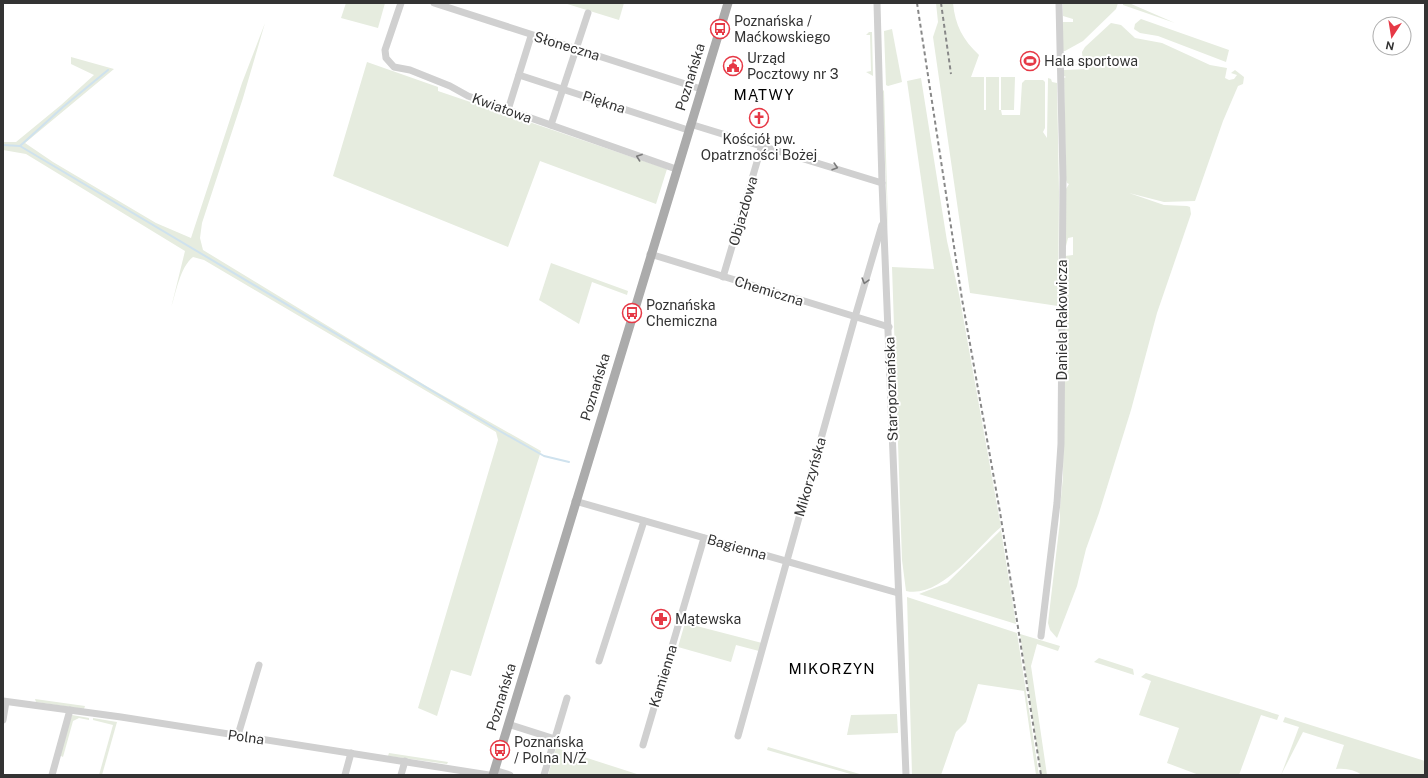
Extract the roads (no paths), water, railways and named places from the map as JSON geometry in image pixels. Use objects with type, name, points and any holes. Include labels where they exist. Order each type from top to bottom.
[{"type":"main road","name":"Poznańska","points":[[492,773],[727,5]]},
{"type":"street","name":"Kwiatowa","points":[[401,3],[386,50],[386,58],[394,67],[410,70],[450,86],[468,96],[676,169]]},
{"type":"street","name":"Słoneczna","points":[[434,3],[531,36],[576,48],[701,89]]},
{"type":"street","name":"Daniela Rakowicza","points":[[1041,636],[1057,503],[1061,444],[1063,178],[1059,3]]},
{"type":"street","name":"Staropoznańska","points":[[876,4],[906,775]]},
{"type":"street","points":[[550,125],[588,13]]},
{"type":"street","points":[[508,110],[531,36]]},
{"type":"street","name":"Piękna","points":[[519,75],[689,127]]},
{"type":"street","points":[[689,127],[762,145],[882,183]]},
{"type":"street","name":"Objazdowa","points":[[723,277],[762,145]]},
{"type":"street","name":"Mikorzyńska","points":[[738,736],[786,561],[884,219]]},
{"type":"street","points":[[876,246],[885,247]]},
{"type":"street","name":"Chemiczna","points":[[650,254],[889,327]]},
{"type":"street","name":"Bagienna","points":[[575,501],[898,593]]},
{"type":"street","points":[[599,661],[644,521]]},
{"type":"street","name":"Kamienna","points":[[643,745],[704,538]]},
{"type":"street","points":[[238,735],[259,665]]},
{"type":"street","points":[[544,775],[567,698]]},
{"type":"street","points":[[3,720],[4,701]]},
{"type":"street","name":"Polna","points":[[4,701],[405,761],[510,775]]},
{"type":"street","points":[[52,775],[70,710]]},
{"type":"street","points":[[508,724],[555,738]]},
{"type":"street","points":[[345,775],[351,753]]},
{"type":"street","points":[[401,775],[405,761]]},
{"type":"waterway","points":[[20,146],[63,107],[108,70]]},
{"type":"waterway","points":[[3,145],[20,146],[498,430],[544,456],[569,462]]},
{"type":"railway","points":[[917,3],[962,299],[1000,512],[1041,775]]},
{"type":"railway","points":[[941,3],[951,74]]},
{"type":"place","name":"Poznańska / Maćkowskiego","points":[[720,29]]},
{"type":"place","name":"Hala sportowa","points":[[1030,61]]},
{"type":"place","name":"Urząd Pocztowy nr 3","points":[[733,66]]},
{"type":"place","name":"Kościół pw. Opatrzności Bożej","points":[[759,118]]},
{"type":"place","name":"Poznańska Chemiczna","points":[[632,313]]},
{"type":"place","name":"Mątewska","points":[[661,619]]},
{"type":"place","name":"Poznańska / Polna N/Ż","points":[[500,750]]},
{"type":"district","name":"MĄTWY","points":[[764,94]]},
{"type":"district","name":"MIKORZYN","points":[[832,668]]}]
